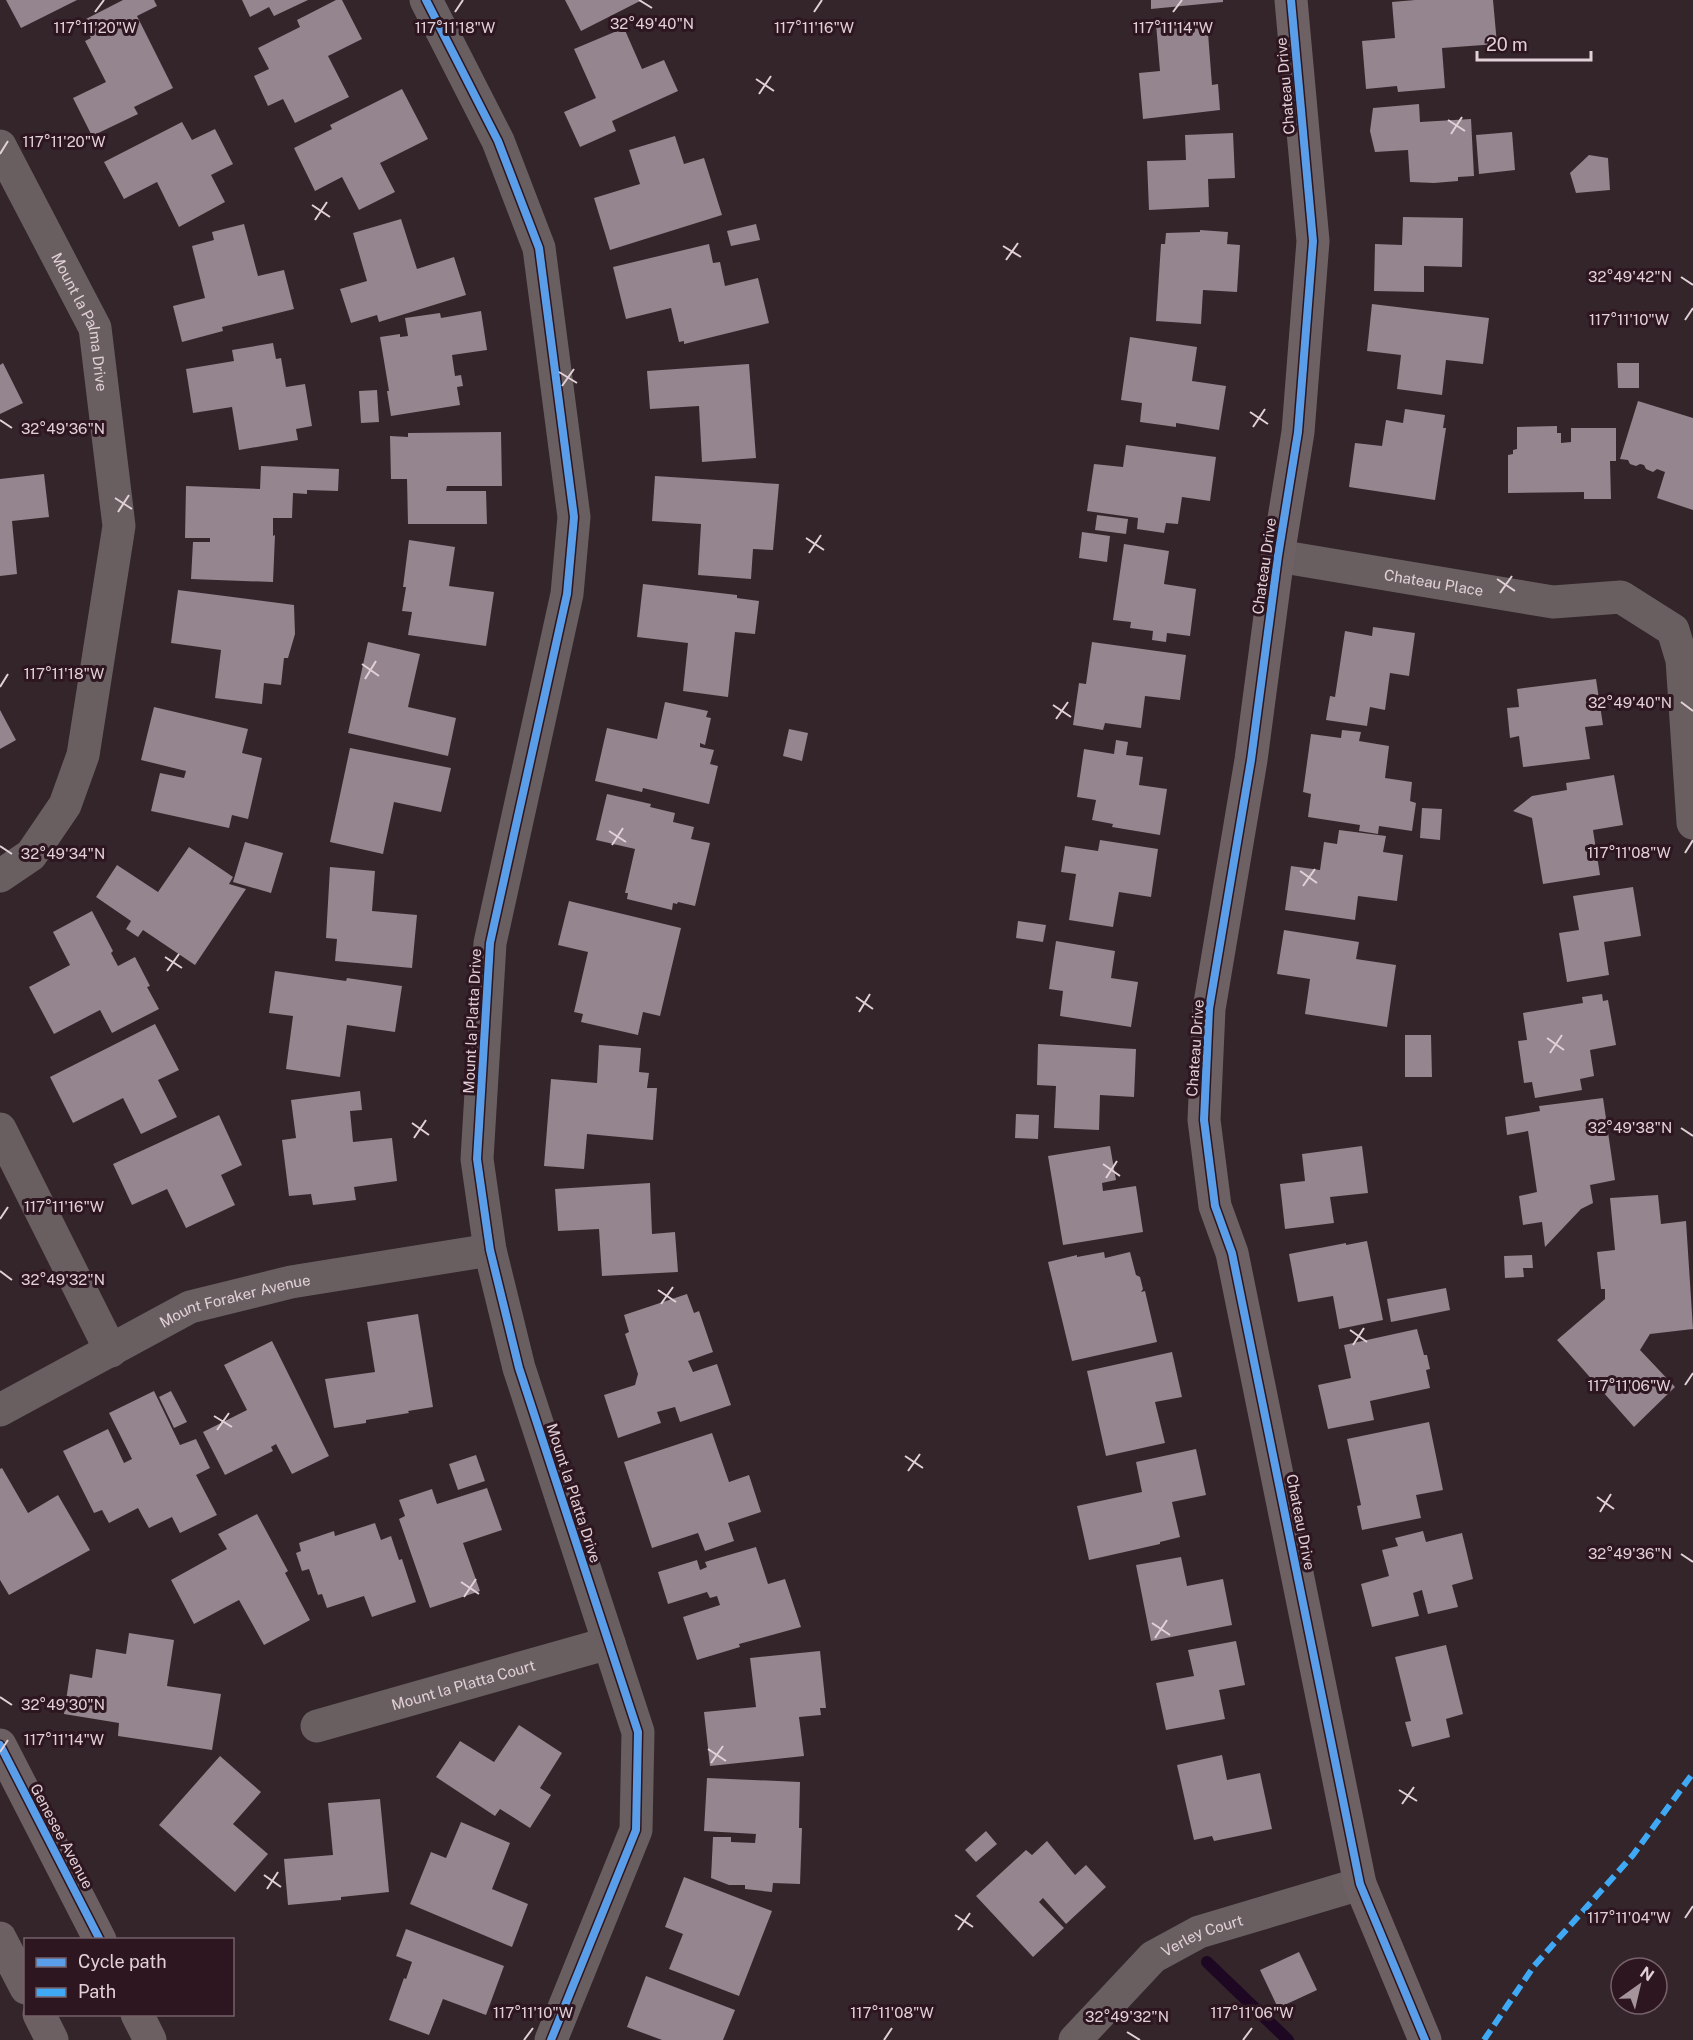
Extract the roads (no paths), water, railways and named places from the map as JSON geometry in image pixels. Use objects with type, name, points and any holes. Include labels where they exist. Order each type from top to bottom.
[{"type":"main road","name":"Genesee Avenue","points":[[0,1745],[99,1938]]},
{"type":"main road","points":[[0,1938],[24,1984]]},
{"type":"main road","points":[[40,2016],[52,2040]]},
{"type":"main road","points":[[138,2016],[150,2040]]},
{"type":"street","name":"Mount la Platta Drive","points":[[426,0],[498,141],[539,248],[574,518],[567,594],[490,942],[477,1159],[490,1250],[519,1368],[638,1732],[636,1830],[550,2040]]},
{"type":"street","name":"Chateau Drive","points":[[1291,0],[1313,241],[1298,432],[1278,556],[1251,760],[1209,1010],[1204,1120],[1215,1206],[1232,1253],[1360,1884],[1425,2040]]},
{"type":"street","name":"Mount la Palma Drive","points":[[0,146],[95,328],[119,526],[83,755],[65,805],[31,855],[0,876]]},
{"type":"street","name":"Chateau Place","points":[[1278,556],[1553,602],[1620,597],[1673,630],[1683,660],[1693,823]]},
{"type":"street","points":[[0,1129],[111,1350]]},
{"type":"street","name":"Mount Foraker Avenue","points":[[0,1410],[190,1307],[291,1282],[490,1250]]},
{"type":"street","name":"Mount la Platta Court","points":[[317,1726],[609,1643]]},
{"type":"street","name":"Verley Court","points":[[1075,2040],[1153,1957],[1199,1932],[1360,1884]]},
{"type":"waterway","points":[[1207,1962],[1288,2040]]}]
